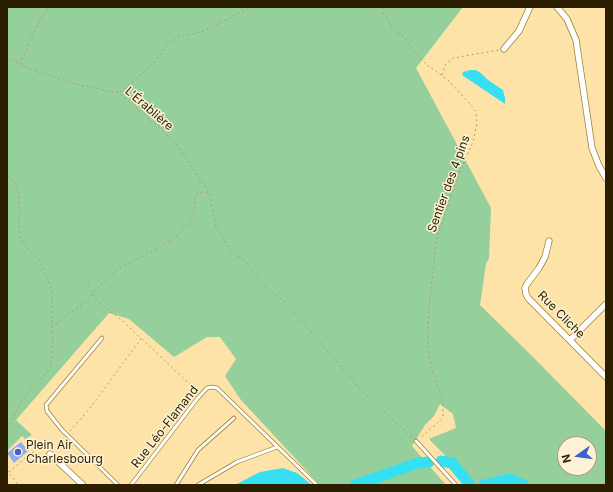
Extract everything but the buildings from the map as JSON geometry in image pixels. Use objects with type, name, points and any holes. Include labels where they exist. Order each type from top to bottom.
[{"type":"street","points":[[504,49],[519,31],[530,7]]},
{"type":"street","points":[[557,7],[566,19],[576,40],[592,148],[599,166],[606,178]]},
{"type":"street","name":"Rue Cliche","points":[[549,241],[545,257],[525,288],[526,294],[528,298],[606,377]]},
{"type":"street","points":[[570,340],[606,304]]},
{"type":"street","points":[[50,454],[83,485]]},
{"type":"lane","points":[[102,338],[46,405],[47,411],[62,430],[118,485]]},
{"type":"lane","name":"Rue Léo-Flamand","points":[[132,485],[207,388],[217,388],[277,447]]},
{"type":"lane","points":[[176,485],[198,450],[234,418]]},
{"type":"lane","points":[[416,441],[456,485]]},
{"type":"lane","points":[[198,485],[237,462],[277,447],[317,485]]},
{"type":"path","points":[[20,64],[35,29],[48,7]]},
{"type":"path","points":[[119,93],[153,64],[169,43],[179,37],[204,31],[252,7]]},
{"type":"path","name":"Sentier des 4 pins","points":[[383,7],[384,14],[392,27],[405,38],[413,51],[427,65],[442,76],[476,112],[476,132],[474,142],[456,181],[438,233],[428,307],[428,347],[432,370],[443,401],[443,418],[416,441]]},
{"type":"path","points":[[442,76],[445,65],[453,58],[504,49]]},
{"type":"path","name":"L'Érablière","points":[[7,58],[38,72],[76,84],[119,93],[176,143],[210,193]]},
{"type":"path","points":[[7,176],[16,182],[19,195],[20,234],[23,244],[40,261],[52,291],[53,346],[50,368],[21,402],[7,429]]},
{"type":"path","points":[[52,327],[84,303],[93,295],[101,284],[118,269],[171,241],[186,226],[195,212],[195,195],[200,192],[210,193],[216,226],[231,251],[245,261],[267,289],[284,301],[363,392],[416,441]]},
{"type":"path","points":[[87,279],[93,295],[101,304],[125,322],[201,395]]},
{"type":"path","points":[[62,430],[70,432],[90,408],[141,339]]},
{"type":"path","points":[[9,472],[42,445]]},
{"type":"path","points":[[31,453],[41,462]]},
{"type":"path","points":[[7,470],[18,485]]},
{"type":"green space","points":[[7,7],[463,7],[416,68],[491,208],[489,258],[486,264],[480,305],[606,431],[606,485],[474,485],[429,439],[456,428],[453,414],[440,404],[434,416],[425,425],[412,446],[446,485],[320,485],[241,400],[225,376],[236,359],[220,337],[207,337],[174,357],[129,319],[109,313],[16,420],[32,435],[25,439],[22,436],[7,451]]},
{"type":"water","points":[[476,70],[503,90],[505,104],[462,75],[463,72]]},
{"type":"water","points":[[283,468],[297,473],[312,485],[235,485],[260,472]]},
{"type":"waterway","points":[[441,461],[452,463],[470,485]]},
{"type":"waterway","points":[[355,485],[418,463],[429,462]]},
{"type":"waterway","points":[[484,485],[510,479],[523,485]]},
{"type":"place","name":"Plein Air Charlesbourg","points":[[18,452]]}]
